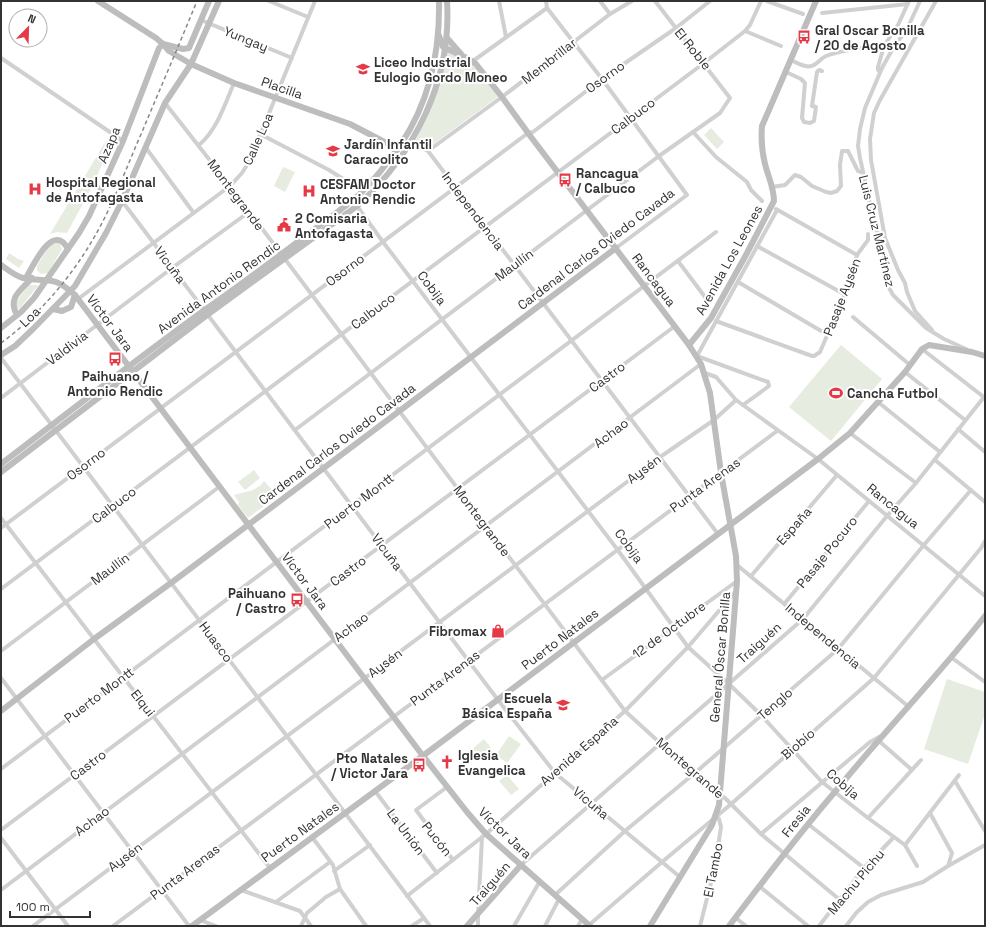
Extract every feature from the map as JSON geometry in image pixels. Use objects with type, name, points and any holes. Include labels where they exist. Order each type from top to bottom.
[{"type":"street","points":[[98,1],[163,44],[181,49],[188,49],[192,43],[209,1]]},
{"type":"street","points":[[54,309],[62,311],[71,307],[75,286],[106,234],[122,202],[165,103],[191,64],[219,1]]},
{"type":"street","points":[[269,1],[308,17]]},
{"type":"street","name":"Calle Loa","points":[[74,295],[152,242],[230,186],[242,173],[249,162],[276,98],[314,1]]},
{"type":"street","name":"Avenida Antonio Rendic","points":[[282,257],[361,192],[398,149],[416,116],[432,75],[438,33],[439,1]]},
{"type":"street","name":"Avenida Antonio Rendic","points":[[1,472],[54,428],[131,369],[282,257],[357,206],[387,176],[411,142],[427,112],[433,95],[447,38],[447,1]]},
{"type":"street","points":[[499,1],[506,37]]},
{"type":"street","points":[[546,1],[547,8],[659,156]]},
{"type":"street","points":[[600,1],[610,14]]},
{"type":"street","name":"Membrillar","points":[[428,151],[502,97],[610,14],[632,1]]},
{"type":"street","name":"El Roble","points":[[655,1],[730,98]]},
{"type":"street","name":"Osorno","points":[[1,528],[528,133],[533,132],[602,79],[676,28],[710,1]]},
{"type":"street","name":"Calbuco","points":[[1,589],[704,63],[745,31],[750,25],[761,1]]},
{"type":"street","points":[[767,1],[803,14]]},
{"type":"street","name":"Avenida Los Leones","points":[[697,356],[757,246],[774,208],[774,195],[764,163],[762,126],[816,1]]},
{"type":"street","name":"Luis Cruz Martínez","points":[[920,1],[908,27],[892,50],[880,72],[865,108],[858,146],[862,173],[884,254],[888,286],[893,295],[926,328],[934,334],[972,352]]},
{"type":"street","points":[[934,334],[915,311],[905,283],[885,238],[871,160],[870,139],[874,113],[880,100],[936,1]]},
{"type":"street","points":[[822,13],[909,2]]},
{"type":"street","name":"Luis Cruz Martínez","points":[[880,72],[878,67],[884,46],[898,25],[909,2]]},
{"type":"street","points":[[473,61],[547,8]]},
{"type":"street","name":"Yungay","points":[[201,20],[292,58]]},
{"type":"street","points":[[745,31],[781,46]]},
{"type":"street","name":"Avenida Antonio Rendic","points":[[438,33],[441,44],[445,48]]},
{"type":"street","name":"Rancagua","points":[[447,38],[462,56]]},
{"type":"street","name":"Placilla","points":[[163,44],[169,51],[191,64],[234,83],[350,124],[398,149]]},
{"type":"street","name":"Azapa","points":[[2,326],[17,315],[34,298],[91,213],[123,141],[159,48],[163,44]]},
{"type":"street","points":[[791,60],[810,67],[821,58],[831,54],[871,46],[884,46]]},
{"type":"street","name":"Rancagua","points":[[445,48],[473,61],[502,97],[689,345],[697,356],[705,373],[716,377],[742,405],[818,459],[985,596]]},
{"type":"street","points":[[1,58],[123,141]]},
{"type":"street","points":[[786,72],[801,78],[805,82],[802,118],[804,122],[810,124],[814,121],[816,106],[812,106],[817,72],[819,70],[822,71]]},
{"type":"street","points":[[198,145],[212,132],[234,83]]},
{"type":"street","name":"Maullín","points":[[295,430],[659,156],[720,113],[730,98]]},
{"type":"street","name":"Montegrande","points":[[165,103],[230,186],[625,711],[660,743],[696,772],[761,834],[840,900]]},
{"type":"street","points":[[694,132],[716,157],[747,182],[751,190],[762,201]]},
{"type":"street","points":[[260,134],[329,170],[359,189],[361,192]]},
{"type":"street","name":"Independencia","points":[[411,142],[428,151],[718,534]]},
{"type":"street","points":[[146,148],[193,212]]},
{"type":"street","points":[[772,187],[785,185],[795,176],[801,177],[812,186],[826,192],[832,193],[837,191],[841,186],[840,165],[842,151],[848,150],[858,171],[862,173]]},
{"type":"street","name":"Cardenal Carlos Oviedo Cavada","points":[[1,711],[94,639],[171,583],[687,195],[659,156]]},
{"type":"street","name":"Vicuña","points":[[122,202],[555,773],[590,804],[680,877]]},
{"type":"street","name":"Cobija","points":[[357,206],[442,320],[618,549],[688,647],[761,715],[822,782],[893,838],[905,845],[917,866]]},
{"type":"street","points":[[774,208],[857,255]]},
{"type":"street","name":"Avenida Los Leones","points":[[689,345],[711,318],[774,208]]},
{"type":"street","name":"Valdivia","points":[[1,398],[172,268],[249,212]]},
{"type":"street","name":"Puerto Montt","points":[[1,769],[716,232]]},
{"type":"street","name":"Pasaje Aysén","points":[[716,321],[814,356],[820,352],[828,334],[850,282],[857,255],[868,240],[868,234]]},
{"type":"street","points":[[17,315],[13,308],[13,302],[29,278],[41,253],[50,242],[55,240],[61,240],[65,243],[68,249]]},
{"type":"street","points":[[757,246],[844,294]]},
{"type":"street","points":[[678,261],[708,301]]},
{"type":"street","name":"Víctor Jara","points":[[1,265],[14,274],[29,278],[46,279],[58,282],[74,295],[484,835],[540,881],[589,926]]},
{"type":"street","points":[[738,282],[828,334]]},
{"type":"street","name":"Loa","points":[[1,355],[15,346],[54,309],[74,295]]},
{"type":"street","points":[[853,317],[910,365]]},
{"type":"street","name":"Castro","points":[[1,830],[675,326]]},
{"type":"street","points":[[984,397],[922,349],[929,345],[972,352],[985,356]]},
{"type":"street","name":"Puerto Natales","points":[[190,926],[423,756],[818,459],[850,433],[905,372],[922,349]]},
{"type":"street","points":[[697,356],[768,382],[768,386],[742,405]]},
{"type":"street","name":"Huasco","points":[[1,358],[430,926]]},
{"type":"street","name":"Achao","points":[[1,890],[701,364]]},
{"type":"street","points":[[905,372],[965,420]]},
{"type":"street","name":"General Óscar Bonilla","points":[[650,926],[716,815],[720,794],[737,565],[721,473],[710,392],[705,373]]},
{"type":"street","name":"Traiguén","points":[[467,926],[478,916],[521,865],[803,619],[935,460],[984,397]]},
{"type":"street","name":"Aysén","points":[[34,926],[588,511],[714,420],[736,400]]},
{"type":"street","points":[[878,402],[940,452]]},
{"type":"street","name":"Avenida Antonio Rendic","points":[[1,464],[54,428]]},
{"type":"street","points":[[958,429],[985,452]]},
{"type":"street","name":"Punta Arenas","points":[[113,926],[544,603],[777,431]]},
{"type":"street","points":[[850,433],[916,483]]},
{"type":"street","points":[[935,460],[985,502]]},
{"type":"street","name":"España","points":[[751,576],[838,475]]},
{"type":"street","name":"Maullín","points":[[1,651],[220,487]]},
{"type":"street","name":"Tenglo","points":[[545,926],[557,897],[625,831],[723,749],[838,649],[971,490]]},
{"type":"street","name":"Pasaje Pocuro","points":[[785,603],[868,501]]},
{"type":"street","name":"Elqui","points":[[1,518],[270,868]]},
{"type":"street","name":"Biobío","points":[[589,926],[874,678],[985,541]]},
{"type":"street","name":"Independencia","points":[[737,565],[909,706]]},
{"type":"street","name":"12 de Octubre","points":[[602,680],[737,581]]},
{"type":"street","name":"Avenida España","points":[[407,896],[484,835],[625,711],[688,647],[736,591]]},
{"type":"street","name":"Fresia","points":[[729,926],[784,853],[834,792],[952,658],[985,616]]},
{"type":"street","points":[[952,658],[985,682]]},
{"type":"street","points":[[1,678],[161,890],[190,926]]},
{"type":"street","name":"Fresia","points":[[761,834],[870,742],[884,734]]},
{"type":"street","points":[[879,741],[912,770]]},
{"type":"street","points":[[868,818],[921,760]]},
{"type":"street","points":[[905,845],[959,776]]},
{"type":"street","points":[[955,780],[985,831]]},
{"type":"street","name":"Pucón","points":[[447,787],[416,810],[453,860]]},
{"type":"street","name":"La Unión","points":[[375,791],[437,873]]},
{"type":"street","points":[[930,813],[952,853],[948,866]]},
{"type":"street","name":"El Tambo","points":[[700,926],[715,867],[721,827],[719,819],[716,815]]},
{"type":"street","points":[[808,824],[864,868]]},
{"type":"street","points":[[478,926],[484,835]]},
{"type":"street","points":[[1,838],[68,926]]},
{"type":"street","points":[[312,838],[330,862],[340,889],[366,926]]},
{"type":"street","name":"Machu Pichu","points":[[819,926],[864,868],[893,838]]},
{"type":"street","points":[[334,871],[370,845]]},
{"type":"street","points":[[846,926],[857,912],[868,902],[882,895],[923,882],[985,845]]},
{"type":"street","points":[[276,902],[330,862]]},
{"type":"street","points":[[514,926],[540,881]]},
{"type":"street","points":[[760,886],[808,926]]},
{"type":"street","points":[[302,926],[307,913],[340,889]]},
{"type":"street","points":[[241,890],[300,911],[311,926]]},
{"type":"street","points":[[412,926],[424,918]]},
{"type":"street","points":[[736,918],[746,926]]},
{"type":"street","points":[[578,926],[582,919]]},
{"type":"street","points":[[200,920],[216,926]]},
{"type":"shaded area","points":[[447,52],[466,60],[474,66],[499,96],[428,148],[416,140],[429,113]]},
{"type":"shaded area","points":[[711,128],[724,142],[717,149],[704,135]]},
{"type":"shaded area","points":[[106,141],[112,142],[92,187],[67,233],[57,232],[50,234]]},
{"type":"shaded area","points":[[283,167],[295,172],[285,192],[274,186]]},
{"type":"shaded area","points":[[58,243],[62,249],[48,273],[41,274],[37,270],[37,266],[48,248],[51,245]]},
{"type":"shaded area","points":[[9,253],[24,261],[19,268],[6,259]]},
{"type":"shaded area","points":[[29,285],[38,286],[19,309],[15,303]]},
{"type":"shaded area","name":"Cancha Futbol","points":[[841,345],[882,379],[831,441],[789,407]]},
{"type":"shaded area","points":[[254,470],[260,478],[245,490],[238,482]]},
{"type":"shaded area","points":[[264,481],[276,494],[276,497],[248,518],[238,505],[239,502],[234,495],[253,490]]},
{"type":"shaded area","points":[[947,679],[985,692],[985,714],[968,764],[924,749]]},
{"type":"shaded area","points":[[509,736],[521,744],[507,763],[496,755]]},
{"type":"shaded area","points":[[484,739],[491,748],[478,758],[471,750]]},
{"type":"shaded area","points":[[507,775],[519,789],[511,795],[499,781]]},
{"type":"railway","points":[[1,343],[48,301],[87,250],[116,193],[197,1]]},
{"type":"place","name":"Gral Oscar Bonilla / 20 de Agosto","points":[[804,37]]},
{"type":"place","name":"Liceo Industrial Eulogio Gordo Moneo","points":[[363,69]]},
{"type":"place","name":"Jardín Infantil Caracolito","points":[[333,151]]},
{"type":"place","name":"Rancagua / Calbuco","points":[[565,180]]},
{"type":"place","name":"Hospital Regional de Antofagasta","points":[[35,189]]},
{"type":"place","name":"CESFAM Doctor Antonio Rendic","points":[[309,191]]},
{"type":"place","name":"2 Comisaria Antofagasta","points":[[284,225]]},
{"type":"place","name":"Paihuano / Antonio Rendic","points":[[115,359]]},
{"type":"place","name":"Cancha Futbol","points":[[836,393]]},
{"type":"place","name":"Paihuano / Castro","points":[[297,600]]},
{"type":"place","name":"Fibromax","points":[[498,631]]},
{"type":"place","name":"Escuela Básica España","points":[[563,705]]},
{"type":"place","name":"Iglesia Evangelica","points":[[447,762]]},
{"type":"place","name":"Pto Natales / Victor Jara","points":[[419,765]]}]
